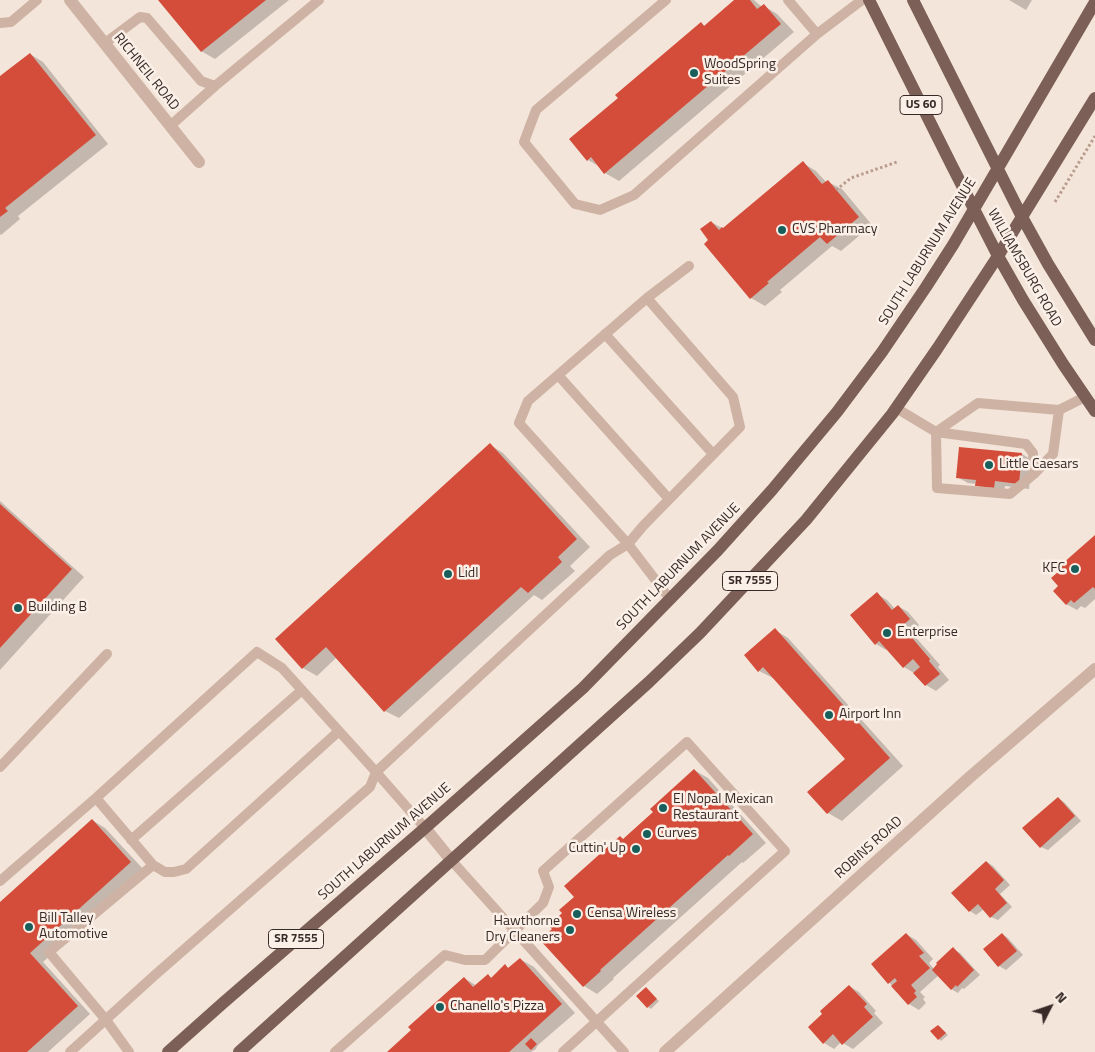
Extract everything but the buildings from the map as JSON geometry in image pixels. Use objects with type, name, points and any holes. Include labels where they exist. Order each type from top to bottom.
[{"type":"main road","name":"WILLIAMSBURG ROAD","points":[[869,0],[998,256],[1063,364],[1095,410]]},
{"type":"main road","name":"WILLIAMSBURG ROAD","points":[[913,0],[1022,217],[1048,264],[1095,340]]},
{"type":"main road","name":"SOUTH LABURNUM AVENUE","points":[[168,1052],[583,688],[718,550],[772,490],[820,434],[882,352],[926,287],[974,210],[1095,2]]},
{"type":"main road","points":[[998,256],[1095,98]]},
{"type":"main road","name":"SR 7555","points":[[238,1052],[649,682],[700,633],[806,520],[854,462],[896,408],[998,256]]},
{"type":"street","name":"RICHNEIL ROAD","points":[[70,0],[199,162]]},
{"type":"street","name":"ROBINS ROAD","points":[[665,1052],[956,790],[1095,669]]},
{"type":"street","points":[[425,828],[451,860]]},
{"type":"lane","points":[[0,23],[11,22],[37,0]]},
{"type":"lane","points":[[170,126],[319,0]]},
{"type":"lane","points":[[666,0],[536,110],[524,142],[575,204],[600,210],[634,195],[816,34],[862,0]]},
{"type":"lane","points":[[788,0],[816,34]]},
{"type":"lane","points":[[105,43],[140,17],[147,18],[201,81],[215,86]]},
{"type":"lane","points":[[670,599],[628,544],[519,423],[528,401],[646,298],[689,266]]},
{"type":"lane","points":[[70,1052],[370,787],[376,772],[610,555],[628,544],[643,526],[740,427],[733,397],[646,298]]},
{"type":"lane","points":[[605,334],[713,454]]},
{"type":"lane","points":[[558,375],[670,499]]},
{"type":"lane","points":[[936,432],[978,403],[1059,410],[1085,397]]},
{"type":"lane","points":[[896,408],[936,432],[1026,444],[1033,453],[1034,474]]},
{"type":"lane","points":[[936,432],[937,488],[1010,494],[1034,474],[1053,454],[1059,410]]},
{"type":"lane","points":[[0,882],[257,652],[282,668],[425,828]]},
{"type":"lane","points":[[0,767],[107,654]]},
{"type":"lane","points":[[131,840],[302,690]]},
{"type":"lane","points":[[96,798],[152,865],[165,872],[186,869],[339,731]]},
{"type":"lane","points":[[335,1052],[445,955],[465,960],[485,960],[543,903],[548,887],[543,871],[687,742],[785,851],[563,1052]]},
{"type":"lane","points":[[451,860],[624,1052]]},
{"type":"lane","points":[[129,1052],[106,1020],[49,952],[152,865]]},
{"type":"path","points":[[1055,202],[1095,136]]},
{"type":"path","points":[[836,190],[851,178],[897,162]]},
{"type":"place","name":"WoodSpring Suites","points":[[694,73]]},
{"type":"place","name":"CVS Pharmacy","points":[[782,230]]},
{"type":"place","name":"Little Caesars","points":[[989,465]]},
{"type":"place","name":"KFC","points":[[1075,569]]},
{"type":"place","name":"Lidl","points":[[448,574]]},
{"type":"place","name":"Building B","points":[[18,608]]},
{"type":"place","name":"Enterprise","points":[[887,633]]},
{"type":"place","name":"Airport Inn","points":[[829,715]]},
{"type":"place","name":"El Nopal Mexican Restaurant","points":[[663,808]]},
{"type":"place","name":"Curves","points":[[647,834]]},
{"type":"place","name":"Cuttin' Up","points":[[636,849]]},
{"type":"place","name":"Censa Wireless","points":[[577,914]]},
{"type":"place","name":"Bill Talley Automotive","points":[[29,927]]},
{"type":"place","name":"Hawthorne Dry Cleaners","points":[[570,930]]},
{"type":"place","name":"Chanello's Pizza","points":[[440,1007]]}]
